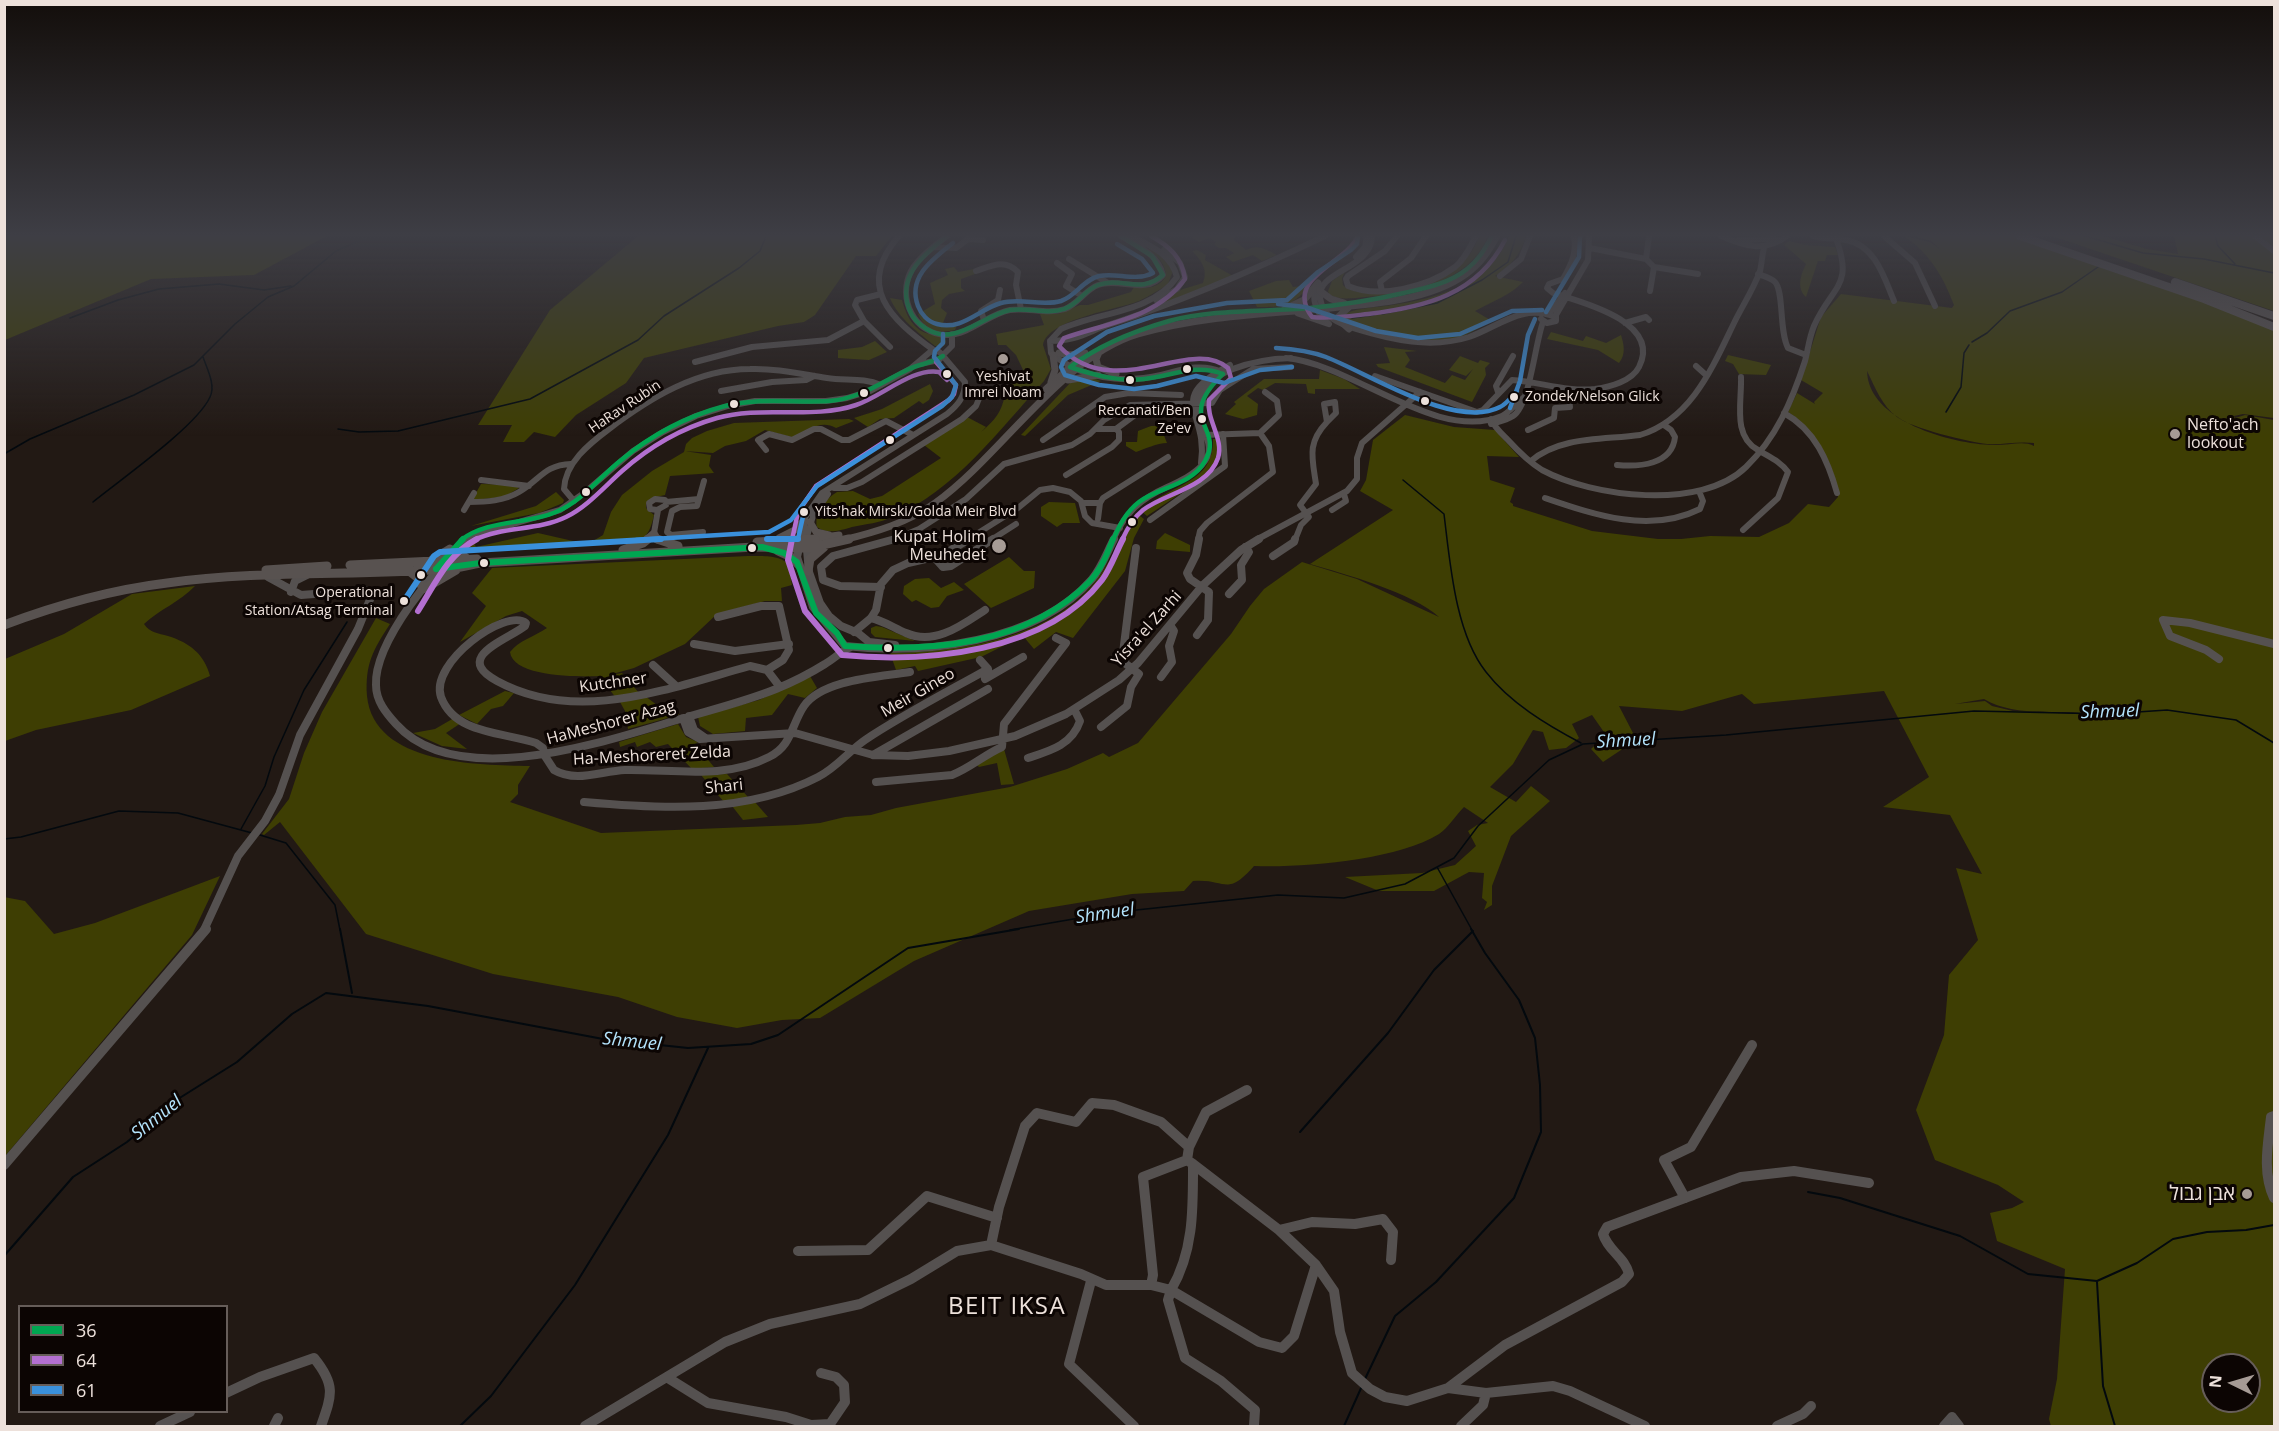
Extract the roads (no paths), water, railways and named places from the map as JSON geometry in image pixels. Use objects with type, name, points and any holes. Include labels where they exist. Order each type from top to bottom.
[{"type":"highway","points":[[2213,303],[2274,327]]},
{"type":"highway","points":[[2237,303],[2274,316]]},
{"type":"main road","points":[[1289,311],[1300,303]]},
{"type":"main road","points":[[1343,303],[1354,303]]},
{"type":"main road","points":[[802,544],[889,522],[935,498],[958,479],[1050,385],[1100,350],[1147,332],[1358,303]]},
{"type":"main road","points":[[1347,304],[1337,318],[1349,328]]},
{"type":"main road","points":[[1050,385],[1057,353],[1074,355],[1090,351],[1118,337],[1157,326],[1277,310],[1289,311],[1328,323]]},
{"type":"main road","points":[[1100,350],[1096,359],[1098,367],[1116,374]]},
{"type":"main road","points":[[4,625],[54,606],[117,589],[159,583],[310,573],[408,570],[442,565],[678,546],[827,545],[893,526],[938,501],[970,473],[1045,396],[1063,382],[1090,351]]},
{"type":"main road","points":[[1063,382],[1081,376],[1098,375]]},
{"type":"main road","points":[[408,570],[417,577],[423,589],[466,563],[758,547],[772,545],[807,521],[816,532],[834,536]]},
{"type":"main road","points":[[623,550],[643,543],[654,532],[659,541],[678,546]]},
{"type":"main road","points":[[460,545],[461,554],[466,563]]},
{"type":"main road","points":[[772,545],[799,565]]},
{"type":"main road","points":[[808,571],[810,559],[827,545]]},
{"type":"main road","points":[[427,562],[450,549]]},
{"type":"main road","points":[[4,618],[77,594],[142,579],[228,572],[427,562],[442,565]]},
{"type":"street","points":[[855,303],[864,321],[890,347]]},
{"type":"street","points":[[885,303],[889,311],[926,355],[943,363],[959,381],[962,399]]},
{"type":"street","points":[[908,303],[913,317],[922,328],[935,333],[952,334],[968,330],[1000,312],[1022,309],[1060,310],[1075,303]]},
{"type":"street","points":[[984,320],[981,311],[994,303]]},
{"type":"street","points":[[1020,303],[1022,309]]},
{"type":"street","points":[[1141,303],[1061,329],[1051,340],[1050,349],[1075,366],[1098,375],[1141,379],[1200,365],[1221,372]]},
{"type":"street","points":[[1083,321],[1102,320],[1153,303]]},
{"type":"street","points":[[1057,353],[1075,338],[1172,303]]},
{"type":"street","points":[[1320,303],[1328,323],[1347,332],[1383,342],[1430,347],[1471,340],[1515,319],[1528,317],[1546,320]]},
{"type":"street","points":[[1195,403],[1221,372],[1258,361],[1291,358],[1323,366],[1350,377],[1405,407],[1453,424],[1494,422],[1516,413],[1529,383],[1538,337],[1546,320],[1560,303]]},
{"type":"street","points":[[1375,376],[1471,411],[1482,410],[1512,380],[1568,389],[1610,386],[1637,370],[1642,360],[1642,346],[1638,336],[1625,323],[1605,310],[1583,303]]},
{"type":"street","points":[[1533,460],[1554,448],[1575,442],[1642,434],[1664,425],[1685,406],[1706,375],[1743,303]]},
{"type":"street","points":[[1780,303],[1787,346],[1792,351],[1806,355]]},
{"type":"street","points":[[1494,422],[1544,471],[1565,478],[1628,495],[1663,496],[1713,487],[1744,469],[1762,451],[1792,398],[1813,326],[1828,303]]},
{"type":"street","points":[[1320,307],[1330,320],[1349,328],[1401,342],[1435,343],[1470,336],[1516,314],[1546,320]]},
{"type":"street","points":[[889,311],[915,335],[940,353],[965,382],[962,399],[950,412],[844,478],[816,499],[807,521],[799,565],[816,613],[841,641],[853,646],[884,649],[971,641],[1005,632],[1055,609],[1082,589],[1095,575],[1127,514],[1137,504],[1204,464],[1209,454],[1195,403]]},
{"type":"street","points":[[1625,323],[1650,319]]},
{"type":"street","points":[[695,362],[752,346],[779,342],[824,341],[864,321]]},
{"type":"street","points":[[913,368],[926,355],[940,353],[952,346],[952,334]]},
{"type":"street","points":[[1051,340],[1075,338]]},
{"type":"street","points":[[1051,340],[1068,342]]},
{"type":"street","points":[[442,565],[460,545],[482,532],[552,514],[574,501],[633,451],[663,432],[696,416],[728,406],[755,401],[839,400],[859,395],[913,368],[935,361],[940,353]]},
{"type":"street","points":[[1498,392],[1496,386],[1513,356]]},
{"type":"street","points":[[1075,366],[1116,374],[1141,375],[1182,370]]},
{"type":"street","points":[[1096,429],[1116,429],[1139,412],[1195,403],[1212,403],[1220,390],[1256,368],[1292,366]]},
{"type":"street","points":[[1696,366],[1706,375]]},
{"type":"street","name":"HaRav Rubin","points":[[571,464],[594,442],[629,415],[664,393],[698,378],[725,370],[753,368],[837,380],[867,379],[881,385]]},
{"type":"street","points":[[722,391],[772,382],[806,380],[814,376]]},
{"type":"street","points":[[1742,377],[1742,433],[1747,442],[1783,464],[1788,476],[1771,507],[1743,530]]},
{"type":"street","points":[[1528,430],[1554,418],[1555,408],[1570,407],[1568,389]]},
{"type":"street","points":[[1204,435],[1260,433],[1279,415],[1277,400],[1265,392]]},
{"type":"street","points":[[1332,510],[1346,501],[1344,494],[1357,479],[1357,458],[1362,442],[1420,393]]},
{"type":"street","points":[[1042,440],[1058,432],[1069,421],[1113,394],[1181,395]]},
{"type":"street","points":[[1166,395],[1167,407]]},
{"type":"street","points":[[834,488],[847,488],[862,482],[962,419],[976,406],[980,396]]},
{"type":"street","points":[[880,586],[833,585],[823,580],[821,567],[833,556],[896,539],[929,523],[966,499],[1004,464],[1065,448],[1096,429],[1104,420],[1130,405],[1167,407]]},
{"type":"street","points":[[1784,413],[1796,418],[1805,427],[1830,467],[1837,493]]},
{"type":"street","points":[[766,450],[758,440],[769,434],[792,440],[814,429],[821,429],[842,440],[849,440],[886,421],[913,435]]},
{"type":"street","points":[[1273,556],[1296,539],[1301,525],[1309,517],[1300,504],[1315,486],[1311,457],[1312,439],[1327,422]]},
{"type":"street","points":[[1617,465],[1646,464],[1666,456],[1674,447],[1675,438],[1670,429],[1664,425]]},
{"type":"street","points":[[1066,476],[1116,444],[1120,436],[1116,429]]},
{"type":"street","points":[[1197,635],[1207,623],[1209,592],[1190,579],[1187,573],[1196,555],[1200,531],[1206,523],[1273,472],[1268,442],[1260,433]]},
{"type":"street","points":[[1150,520],[1223,468],[1226,464],[1223,434]]},
{"type":"street","points":[[1098,519],[1103,498],[1168,457]]},
{"type":"street","points":[[571,464],[565,473],[564,489],[574,501]]},
{"type":"street","points":[[469,502],[500,500],[529,486],[551,466],[571,464]]},
{"type":"street","points":[[807,521],[818,505],[844,478]]},
{"type":"street","points":[[481,480],[529,486]]},
{"type":"street","points":[[703,532],[671,535],[667,532],[672,511],[680,507],[698,506],[704,481]]},
{"type":"street","points":[[857,635],[876,610],[880,586],[888,575],[901,566],[935,558],[1018,508],[1040,490],[1053,488],[1066,490],[1079,498],[1085,516],[1092,523],[1120,528]]},
{"type":"street","points":[[1545,498],[1620,518],[1659,521],[1677,519],[1700,509],[1703,501],[1698,491]]},
{"type":"street","points":[[464,510],[474,493]]},
{"type":"street","name":"Yisra'el Zarhi","points":[[686,717],[687,730],[694,737],[706,740],[795,733],[873,755],[924,754],[1002,739],[1029,730],[1074,709],[1119,681],[1133,668],[1202,586],[1245,547],[1272,530],[1344,494]]},
{"type":"street","points":[[666,502],[663,508],[650,509],[649,503],[658,499],[666,502],[699,499]]},
{"type":"street","points":[[1082,503],[1100,504]]},
{"type":"street","points":[[654,532],[658,510]]},
{"type":"street","points":[[442,565],[450,549],[465,535],[479,529],[534,519]]},
{"type":"street","points":[[935,558],[943,567],[951,566],[1016,524]]},
{"type":"street","points":[[802,544],[808,571],[825,614],[839,626],[874,643],[927,646]]},
{"type":"street","points":[[1229,594],[1242,580],[1241,565],[1250,552],[1245,547]]},
{"type":"street","points":[[1101,727],[1127,706],[1131,687],[1139,675],[1126,664],[1123,653],[1136,548]]},
{"type":"street","name":"HaMeshorer Azag","points":[[442,565],[393,630],[378,663],[377,691],[383,710],[390,720],[413,738],[453,753],[500,758],[544,755],[580,748],[778,688],[853,646],[857,635]]},
{"type":"street","points":[[291,592],[295,581],[310,573]]},
{"type":"street","points":[[4,1165],[207,927],[238,856],[265,821],[279,795],[300,735],[358,629],[371,597],[367,590],[307,596],[291,592],[279,579],[264,576]]},
{"type":"street","points":[[718,617],[761,606],[775,605],[781,611],[789,644],[788,655],[765,669],[778,688]]},
{"type":"street","points":[[868,621],[890,623],[910,635],[931,636],[957,628],[985,610]]},
{"type":"street","name":"Kutchner","points":[[533,740],[496,735],[477,729],[448,710],[439,691],[441,676],[455,656],[517,618],[525,621],[525,626],[491,646],[481,658],[481,667],[485,674],[509,688],[543,698],[588,702],[633,697],[750,666],[765,669]]},
{"type":"street","points":[[2219,659],[2206,650],[2170,636],[2163,620],[2196,624],[2274,644]]},
{"type":"street","points":[[1161,677],[1172,662],[1169,646],[1174,631],[1170,625]]},
{"type":"street","points":[[834,656],[845,634],[857,635]]},
{"type":"street","points":[[876,782],[958,774],[982,756],[1002,747],[1000,733],[1004,724],[1066,643],[1056,638]]},
{"type":"street","points":[[694,644],[735,651],[789,644]]},
{"type":"street","points":[[985,679],[1023,657]]},
{"type":"street","name":"Meir Gineo","points":[[854,750],[864,740],[988,669],[980,660]]},
{"type":"street","points":[[653,665],[676,686]]},
{"type":"street","points":[[795,733],[806,704],[820,693],[837,687],[910,672]]},
{"type":"street","points":[[873,755],[988,689]]},
{"type":"street","points":[[1028,758],[1062,745],[1071,738],[1079,727],[1080,721],[1074,709]]},
{"type":"street","name":"Ha-Meshoreret Zelda","points":[[533,740],[550,767],[565,775],[634,769],[714,772],[744,766],[775,754],[790,741],[795,733]]},
{"type":"street","name":"Shari","points":[[584,802],[655,807],[729,803],[770,795],[797,786],[827,772],[854,750]]},
{"type":"street","points":[[1685,1198],[1664,1161],[1691,1147],[1752,1045]]},
{"type":"street","points":[[1247,1090],[1206,1112],[1188,1147],[1194,1219],[1181,1275],[1171,1290],[1168,1300],[1185,1358],[1221,1381],[1255,1410],[1254,1426]]},
{"type":"street","points":[[991,1245],[1025,1126],[1037,1113],[1076,1122],[1092,1103],[1114,1105],[1161,1122],[1188,1147]]},
{"type":"street","points":[[2274,1116],[2271,1117],[2267,1160],[2268,1181],[2274,1198]]},
{"type":"street","points":[[1190,1162],[1279,1230],[1316,1265],[1334,1291],[1340,1332],[1352,1373],[1370,1389],[1385,1397],[1407,1401],[1448,1388],[1505,1345],[1622,1282],[1629,1274],[1629,1269],[1627,1264],[1605,1243],[1603,1234],[1607,1227],[1741,1177],[1794,1171],[1869,1183]]},
{"type":"street","points":[[1151,1285],[1153,1275],[1143,1177],[1190,1162]]},
{"type":"street","points":[[798,1251],[868,1250],[927,1196],[997,1218]]},
{"type":"street","points":[[1279,1230],[1312,1222],[1355,1224],[1383,1219],[1389,1223],[1394,1235],[1391,1260]]},
{"type":"street","points":[[585,1426],[726,1342],[770,1324],[860,1304],[911,1279],[957,1251],[991,1245],[1081,1274],[1091,1281],[1112,1287],[1151,1285],[1171,1290],[1260,1342],[1282,1348],[1294,1336],[1316,1265]]},
{"type":"street","points":[[1091,1281],[1069,1364],[1134,1426]]},
{"type":"street","points":[[228,1392],[260,1377],[314,1358],[330,1376],[332,1397],[321,1426]]},
{"type":"street","points":[[668,1378],[708,1403],[786,1417],[811,1425],[831,1424],[845,1402],[844,1385],[836,1377],[821,1373]]},
{"type":"street","points":[[1448,1388],[1486,1393],[1553,1386],[1570,1391],[1645,1426]]},
{"type":"street","points":[[1461,1426],[1483,1405],[1486,1393]]},
{"type":"street","points":[[1777,1426],[1803,1414],[1811,1406]]},
{"type":"street","points":[[160,1426],[188,1413]]},
{"type":"street","points":[[1944,1426],[1948,1418],[1952,1417],[1959,1426]]},
{"type":"waterway","points":[[70,318],[111,303]]},
{"type":"waterway","points":[[4,454],[30,439],[134,395],[194,365],[235,324],[261,303]]},
{"type":"waterway","points":[[338,429],[359,432],[398,431],[530,399],[638,340],[664,316],[685,303]]},
{"type":"waterway","points":[[1382,314],[1437,303]]},
{"type":"waterway","points":[[1972,342],[1987,333],[2010,311],[2032,303]]},
{"type":"waterway","points":[[1352,318],[1374,315]]},
{"type":"waterway","points":[[1946,412],[1961,387],[1964,353],[1969,345]]},
{"type":"waterway","points":[[93,502],[174,437],[202,409],[212,392],[203,357]]},
{"type":"waterway","points":[[1403,480],[1444,514],[1452,575],[1461,618],[1467,638],[1486,672],[1506,694],[1542,721],[1581,743]]},
{"type":"waterway","points":[[241,829],[265,786],[274,757],[304,690],[347,622]]},
{"type":"waterway","name":"Shmuel","points":[[1437,867],[1454,858],[1478,826],[1549,760],[1583,744],[1726,735],[1974,711],[2108,714],[2167,710],[2236,720],[2274,743]]},
{"type":"waterway","points":[[4,839],[21,837],[119,811],[178,813],[252,833]]},
{"type":"waterway","points":[[260,835],[286,843],[335,905],[340,930]]},
{"type":"waterway","name":"Shmuel","points":[[1010,930],[1108,913],[1278,895],[1344,898],[1405,884],[1437,867]]},
{"type":"waterway","points":[[1437,867],[1472,930]]},
{"type":"waterway","points":[[340,929],[352,993]]},
{"type":"waterway","name":"Shmuel","points":[[4,1256],[73,1177],[127,1142],[178,1099],[237,1062],[292,1014],[326,993],[428,1006],[603,1039],[688,1048],[751,1044],[778,1035],[908,948],[1019,929]]},
{"type":"waterway","points":[[1300,1132],[1388,1033],[1434,970],[1472,932]]},
{"type":"waterway","points":[[1365,1379],[1395,1316],[1436,1282],[1514,1198],[1541,1132],[1540,1085],[1535,1038],[1519,1000],[1472,932]]},
{"type":"waterway","points":[[460,1426],[491,1396],[575,1285],[668,1135],[708,1048]]},
{"type":"waterway","points":[[1808,1192],[1840,1198],[1960,1236],[2028,1274],[2097,1281],[2137,1263],[2173,1239],[2207,1232],[2246,1230],[2274,1225]]},
{"type":"waterway","points":[[2097,1282],[2103,1386],[2115,1426]]},
{"type":"waterway","points":[[1344,1426],[1362,1386]]},
{"type":"place","name":"Yeshivat Imrei Noam","points":[[1003,359]]},
{"type":"place","name":"Zondek/Nelson Glick","points":[[1514,397]]},
{"type":"place","name":"Reccanati/Ben Ze'ev","points":[[1202,419]]},
{"type":"place","name":"Nefto'ach lookout","points":[[2175,434]]},
{"type":"place","name":"Yits'hak Mirski/Golda Meir Blvd","points":[[804,512]]},
{"type":"place","name":"Kupat Holim Meuhedet","points":[[999,546]]},
{"type":"place","name":"Operational Station/Atsag Terminal","points":[[404,601]]},
{"type":"place","name":"אבן גבול","points":[[2247,1194]]},
{"type":"district","name":"BEIT IKSA","points":[[1007,1307]]}]
